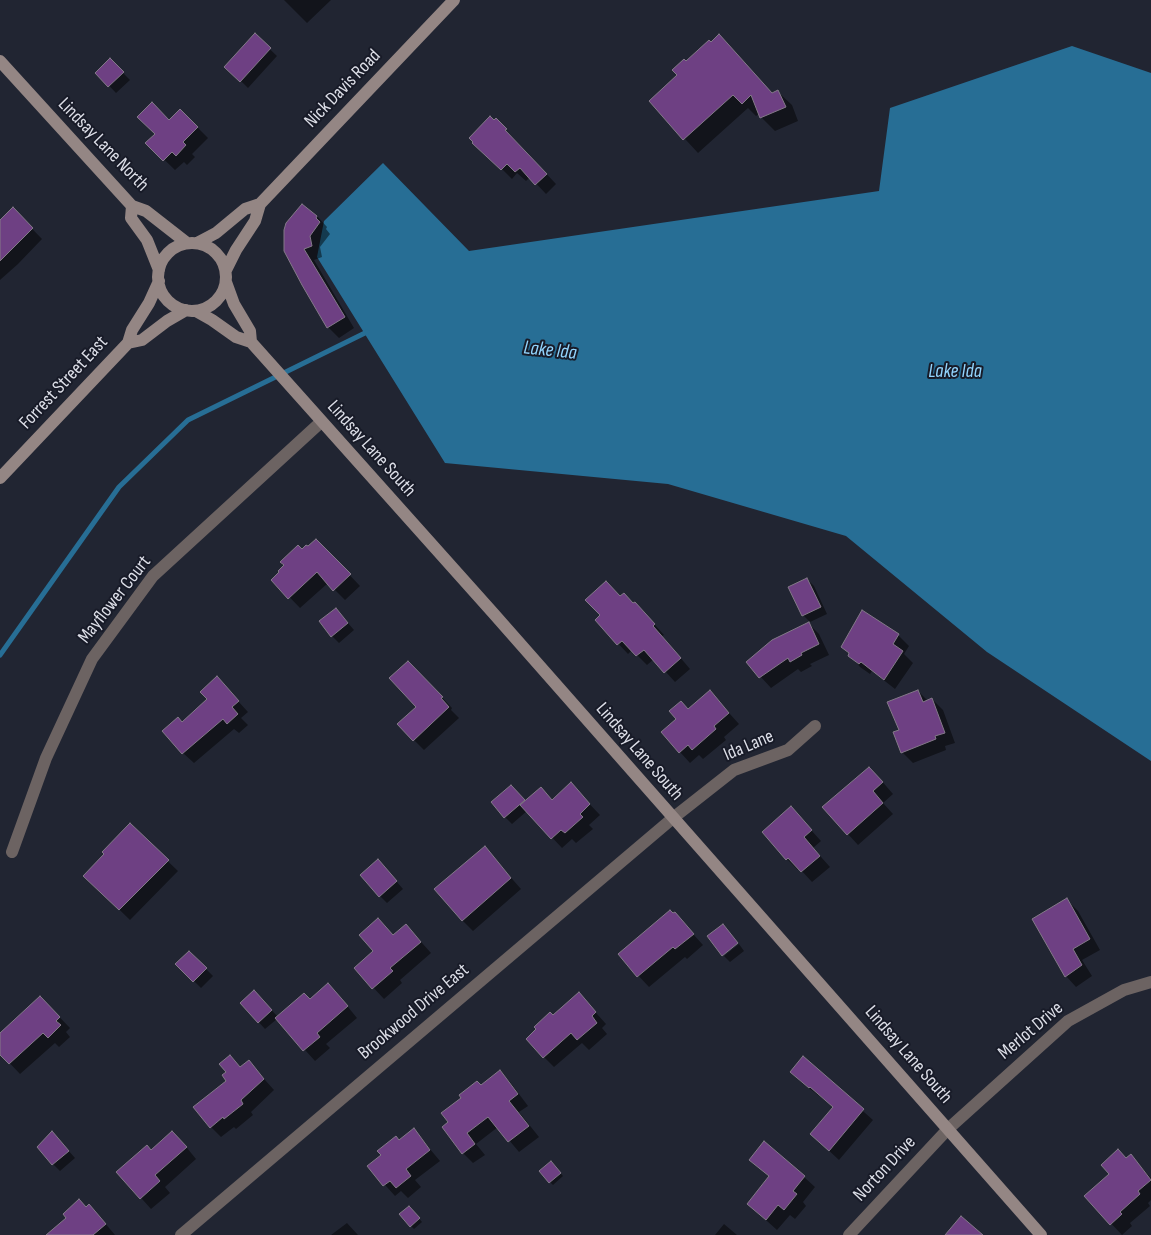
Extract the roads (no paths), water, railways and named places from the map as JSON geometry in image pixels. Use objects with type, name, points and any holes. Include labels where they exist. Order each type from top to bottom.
[{"type":"street","name":"Nick Davis Road","points":[[226,276],[236,250],[255,220],[260,204],[454,0]]},
{"type":"street","name":"Lindsay Lane North","points":[[0,61],[132,206],[146,211],[192,243]]},
{"type":"street","name":"Nick Davis Road","points":[[192,243],[216,233],[245,209],[260,204]]},
{"type":"street","points":[[132,206],[131,218],[147,240],[159,276],[162,292],[167,301],[176,307],[191,311]]},
{"type":"street","points":[[159,276],[163,260],[178,246],[192,243],[206,245],[214,250],[222,259],[234,304],[250,330],[251,342]]},
{"type":"street","name":"Forrest Street East","points":[[0,478],[128,343],[132,330],[149,303],[159,276]]},
{"type":"street","points":[[128,343],[142,340],[167,321],[191,311],[207,308],[222,293],[226,276]]},
{"type":"street","name":"Lindsay Lane South","points":[[191,311],[212,320],[236,337],[251,342],[1041,1235]]},
{"type":"street","name":"Mayflower Court","points":[[12,852],[46,758],[92,659],[154,576],[321,422]]},
{"type":"street","name":"Ida Lane","points":[[673,818],[734,770],[788,750],[815,726]]},
{"type":"street","name":"Brookwood Drive East","points":[[181,1235],[673,818]]},
{"type":"street","name":"Merlot Drive","points":[[948,1129],[1068,1021],[1124,990],[1151,982]]},
{"type":"street","name":"Norton Drive","points":[[849,1235],[948,1129]]},
{"type":"water","name":"Lake Ida","points":[[1072,46],[1151,73],[1151,761],[987,652],[846,536],[668,484],[445,463],[317,257],[324,221],[383,163],[469,251],[879,191],[890,108]]},
{"type":"waterway","points":[[0,655],[119,487],[188,420],[367,332]]}]
